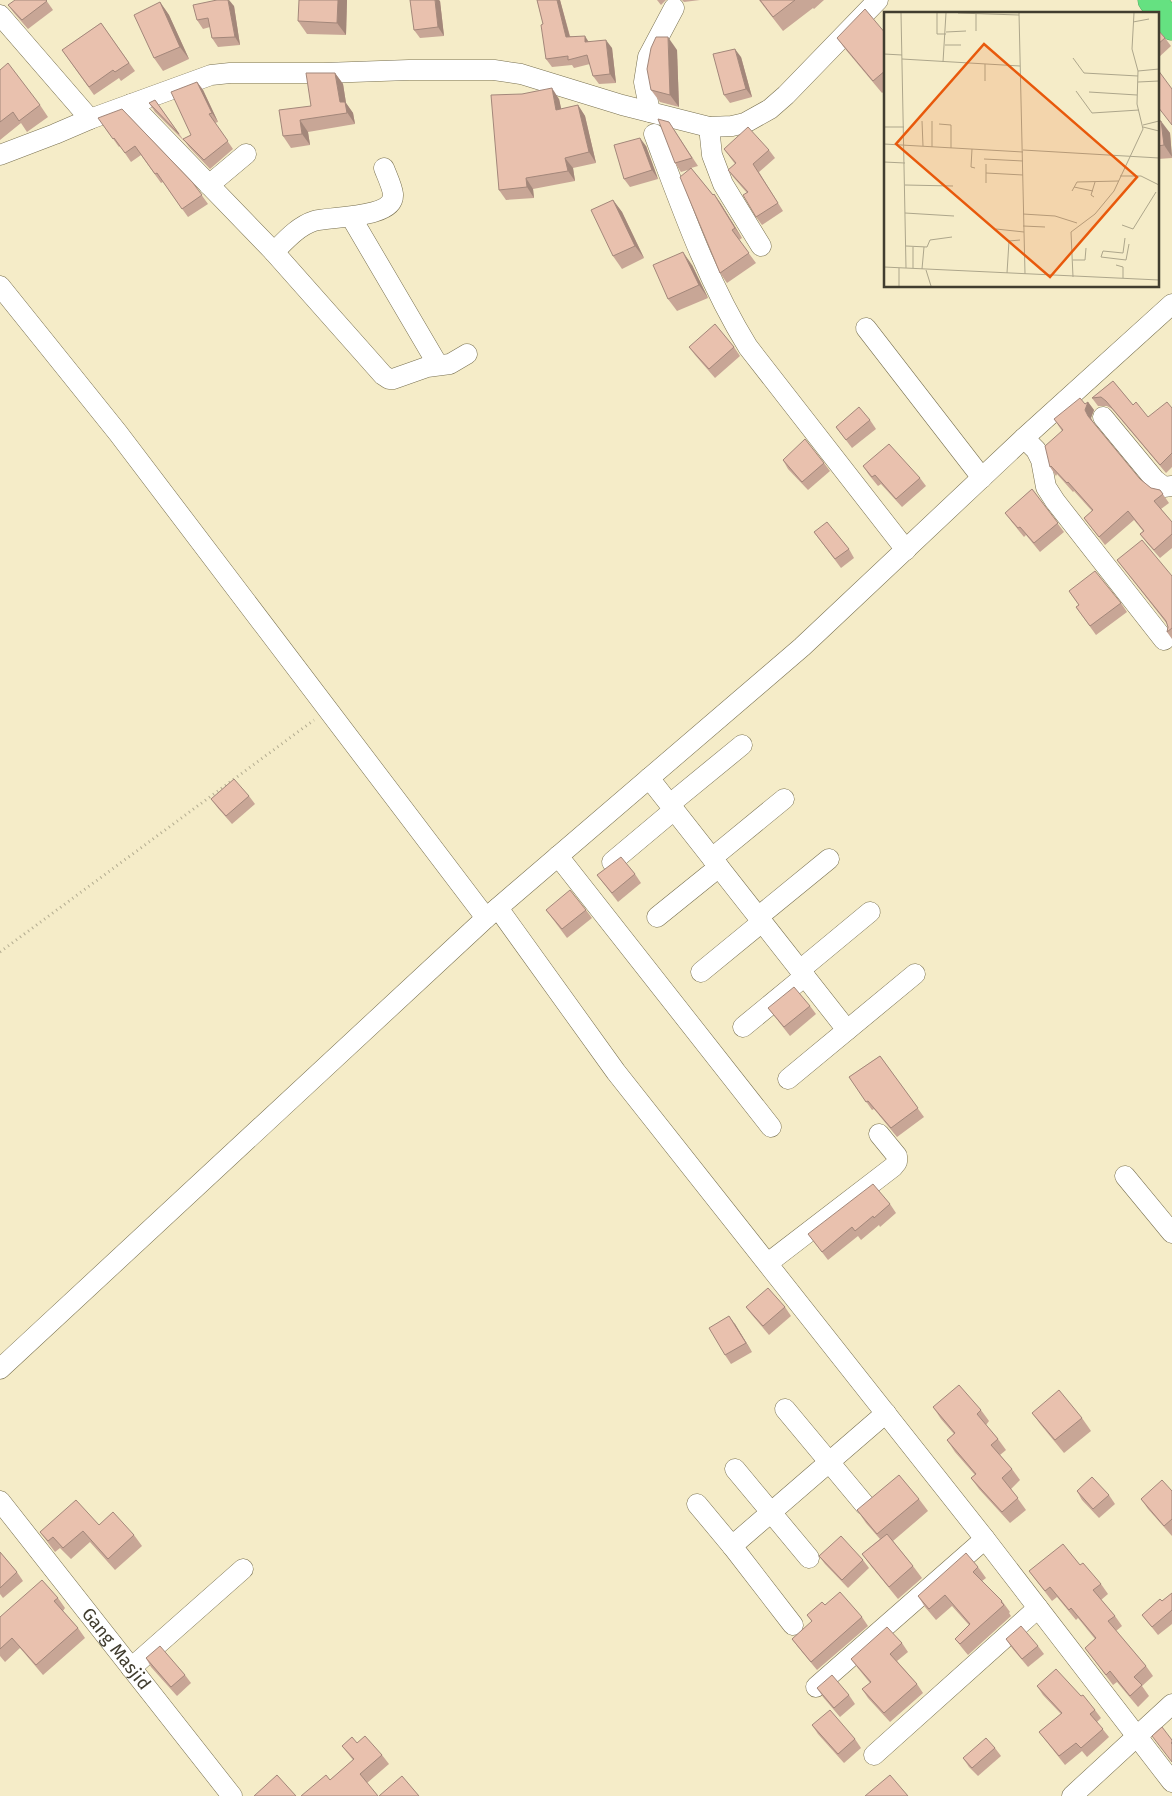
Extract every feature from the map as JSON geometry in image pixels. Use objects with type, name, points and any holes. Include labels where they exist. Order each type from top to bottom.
[{"type":"highway","points":[[1152,0],[1172,26]]},
{"type":"street","points":[[0,155],[90,119],[211,75],[230,72],[324,74],[471,69],[521,74],[650,112],[709,127],[732,126],[744,123],[770,109],[786,95],[878,0]]},
{"type":"street","points":[[650,112],[644,82],[648,57],[674,8]]},
{"type":"street","points":[[0,15],[90,119]]},
{"type":"street","points":[[132,104],[274,252],[383,375],[393,379],[438,365],[450,364],[467,354]]},
{"type":"street","points":[[709,127],[712,155],[723,184],[761,246]]},
{"type":"street","points":[[654,134],[719,296],[734,324],[748,347],[906,550]]},
{"type":"street","points":[[210,185],[246,154]]},
{"type":"street","points":[[274,252],[310,222],[322,219],[351,217],[386,208],[392,202],[393,194],[384,168]]},
{"type":"street","points":[[351,217],[438,365]]},
{"type":"street","points":[[0,286],[118,433],[328,709],[886,1413],[1172,1782]]},
{"type":"street","points":[[0,1369],[492,914],[802,647],[1024,438],[1172,304]]},
{"type":"street","points":[[866,328],[982,478]]},
{"type":"street","points":[[1103,417],[1155,480],[1164,487],[1172,486]]},
{"type":"street","points":[[1024,438],[1036,450],[1041,460],[1046,487],[1055,501],[1164,640]]},
{"type":"street","points":[[612,862],[742,745]]},
{"type":"street","points":[[649,778],[847,1030]]},
{"type":"street","points":[[657,917],[784,799]]},
{"type":"street","points":[[558,856],[771,1127]]},
{"type":"street","points":[[701,972],[829,859]]},
{"type":"street","points":[[743,1027],[870,912]]},
{"type":"street","points":[[788,1079],[915,974]]},
{"type":"street","points":[[768,1263],[893,1167],[897,1162],[897,1156],[879,1134]]},
{"type":"street","points":[[1125,1176],[1172,1234]]},
{"type":"street","points":[[785,1409],[865,1505]]},
{"type":"street","points":[[732,1546],[886,1413]]},
{"type":"street","points":[[735,1469],[809,1558]]},
{"type":"street","name":"Gang Masjid","points":[[0,1501],[232,1796]]},
{"type":"street","points":[[697,1504],[793,1625]]},
{"type":"street","points":[[816,1687],[984,1539]]},
{"type":"street","points":[[131,1668],[243,1569]]},
{"type":"street","points":[[874,1755],[1038,1608]]},
{"type":"street","points":[[1072,1796],[1172,1704]]},
{"type":"path","points":[[0,952],[328,709]]},
{"type":"building","points":[[15,0],[47,1],[22,20],[8,5]]},
{"type":"building","points":[[217,0],[228,0],[235,37],[212,38],[208,18],[197,20],[193,5]]},
{"type":"building","points":[[299,0],[338,0],[337,23],[298,21]]},
{"type":"building","points":[[410,0],[435,0],[438,27],[414,30]]},
{"type":"building","points":[[537,0],[557,0],[566,37],[585,36],[585,42],[606,40],[610,74],[593,76],[587,55],[568,60],[568,56],[546,59],[541,25],[543,24]]},
{"type":"building","points":[[760,0],[795,0],[773,17]]},
{"type":"building","points":[[160,2],[180,47],[154,58],[134,15]]},
{"type":"building","points":[[865,9],[884,32],[884,72],[873,81],[837,38]]},
{"type":"building","points":[[101,23],[129,63],[115,72],[113,70],[89,87],[62,50]]},
{"type":"building","points":[[1160,32],[1165,38],[1160,42]]},
{"type":"building","points":[[656,37],[668,37],[670,95],[651,90],[647,69],[651,48]]},
{"type":"building","points":[[735,49],[746,89],[724,95],[713,54]]},
{"type":"building","points":[[8,63],[40,105],[19,121],[13,112],[0,122],[0,70]]},
{"type":"building","points":[[306,73],[335,73],[340,102],[345,102],[347,113],[300,120],[302,134],[283,136],[279,110],[311,106]]},
{"type":"building","points":[[1160,73],[1172,89],[1172,125],[1160,110]]},
{"type":"building","points":[[197,82],[212,113],[209,114],[228,141],[204,160],[183,139],[191,135],[171,92]]},
{"type":"building","points":[[552,88],[556,110],[578,105],[589,152],[565,158],[568,171],[526,178],[527,187],[499,190],[491,95],[522,94]]},
{"type":"building","points":[[155,100],[179,134],[149,103]]},
{"type":"building","points":[[122,109],[193,183],[202,195],[182,209],[135,146],[125,153],[98,118]]},
{"type":"building","points":[[658,119],[669,122],[692,158],[675,163]]},
{"type":"building","points":[[1160,121],[1161,121],[1164,145],[1160,146]]},
{"type":"building","points":[[748,127],[769,150],[753,164],[778,203],[756,217],[743,195],[748,192],[728,170],[736,163],[724,149]]},
{"type":"building","points":[[640,138],[652,170],[624,179],[614,145]]},
{"type":"building","points":[[691,168],[714,194],[735,228],[732,230],[749,253],[720,273],[680,177]]},
{"type":"building","points":[[613,200],[635,246],[613,256],[591,210]]},
{"type":"building","points":[[683,252],[699,285],[668,299],[653,265]]},
{"type":"building","points":[[715,324],[734,347],[709,369],[689,347]]},
{"type":"building","points":[[1113,381],[1133,405],[1136,402],[1148,417],[1167,402],[1172,408],[1172,453],[1160,465],[1106,401],[1101,397],[1092,398]]},
{"type":"building","points":[[1080,398],[1085,404],[1088,402],[1085,410],[1088,416],[1140,479],[1151,488],[1160,490],[1163,494],[1154,501],[1172,522],[1172,534],[1154,550],[1140,534],[1144,531],[1128,511],[1099,537],[1084,518],[1093,510],[1068,482],[1050,467],[1045,446],[1063,430],[1054,419]]},
{"type":"building","points":[[859,407],[870,420],[846,440],[836,427]]},
{"type":"building","points":[[805,439],[824,463],[802,482],[783,460]]},
{"type":"building","points":[[889,444],[920,478],[896,499],[875,475],[872,477],[863,466]]},
{"type":"building","points":[[1032,489],[1058,523],[1034,543],[1005,513]]},
{"type":"building","points":[[827,522],[849,549],[835,559],[814,532]]},
{"type":"building","points":[[1142,540],[1172,576],[1172,628],[1167,632],[1166,621],[1117,560]]},
{"type":"building","points":[[1095,571],[1121,603],[1090,626],[1076,607],[1079,605],[1069,591]]},
{"type":"building","points":[[234,779],[249,796],[226,816],[211,799]]},
{"type":"building","points":[[621,857],[635,874],[612,893],[597,875]]},
{"type":"building","points":[[570,890],[586,910],[562,929],[546,910]]},
{"type":"building","points":[[794,987],[810,1006],[784,1027],[768,1008]]},
{"type":"building","points":[[880,1056],[918,1108],[891,1128],[868,1101],[866,1102],[849,1077]]},
{"type":"building","points":[[873,1184],[890,1204],[855,1231],[852,1227],[822,1252],[808,1234]]},
{"type":"building","points":[[768,1288],[785,1307],[763,1326],[746,1307]]},
{"type":"building","points":[[729,1316],[746,1343],[725,1355],[709,1328]]},
{"type":"building","points":[[959,1385],[981,1410],[977,1414],[998,1439],[991,1445],[1012,1469],[1002,1478],[1018,1498],[1002,1512],[971,1478],[976,1474],[947,1440],[955,1433],[933,1407]]},
{"type":"building","points":[[1059,1390],[1082,1418],[1055,1440],[1032,1413]]},
{"type":"building","points":[[899,1475],[919,1499],[877,1534],[857,1510]]},
{"type":"building","points":[[1092,1477],[1109,1495],[1093,1509],[1077,1491]]},
{"type":"building","points":[[1162,1480],[1172,1491],[1172,1519],[1164,1526],[1141,1499]]},
{"type":"building","points":[[76,1500],[99,1525],[113,1512],[134,1535],[108,1559],[83,1531],[63,1548],[53,1537],[48,1541],[40,1532]]},
{"type":"building","points":[[887,1534],[913,1566],[889,1587],[862,1554]]},
{"type":"building","points":[[841,1536],[863,1560],[842,1580],[819,1556]]},
{"type":"building","points":[[1063,1544],[1080,1565],[1083,1563],[1101,1584],[1093,1590],[1115,1616],[1108,1621],[1146,1666],[1134,1677],[1142,1685],[1130,1696],[1110,1671],[1106,1675],[1085,1648],[1096,1638],[1071,1608],[1069,1610],[1050,1587],[1045,1591],[1029,1571]]},
{"type":"building","points":[[0,1552],[17,1572],[0,1588]]},
{"type":"building","points":[[966,1553],[978,1567],[973,1572],[1004,1605],[960,1644],[955,1639],[970,1624],[945,1595],[929,1609],[918,1596]]},
{"type":"building","points":[[42,1580],[58,1598],[54,1601],[78,1628],[36,1665],[12,1638],[0,1649],[0,1617]]},
{"type":"building","points":[[840,1592],[862,1617],[811,1662],[792,1639],[812,1621],[807,1615],[822,1602],[825,1605]]},
{"type":"building","points":[[1172,1593],[1172,1610],[1152,1627],[1142,1615],[1160,1599],[1162,1601]]},
{"type":"building","points":[[1021,1626],[1038,1646],[1022,1659],[1006,1639]]},
{"type":"building","points":[[887,1627],[902,1643],[890,1654],[917,1684],[884,1713],[862,1689],[871,1682],[851,1659]]},
{"type":"building","points":[[160,1646],[185,1675],[171,1687],[146,1658]]},
{"type":"building","points":[[1056,1669],[1081,1696],[1083,1695],[1095,1710],[1090,1714],[1103,1729],[1081,1748],[1076,1743],[1059,1756],[1039,1732],[1062,1713],[1037,1686]]},
{"type":"building","points":[[832,1675],[849,1695],[834,1708],[817,1688]]},
{"type":"building","points":[[830,1710],[855,1739],[838,1754],[812,1725]]},
{"type":"building","points":[[1162,1727],[1172,1740],[1172,1762],[1152,1736]]},
{"type":"building","points":[[365,1736],[382,1755],[360,1774],[378,1796],[301,1796],[326,1775],[330,1780],[354,1759],[342,1746],[352,1737],[357,1743]]},
{"type":"building","points":[[986,1738],[995,1748],[972,1768],[963,1758]]},
{"type":"building","points":[[277,1775],[296,1796],[254,1796]]},
{"type":"building","points":[[890,1775],[908,1796],[865,1796]]},
{"type":"building","points":[[402,1776],[419,1796],[379,1796]]}]
